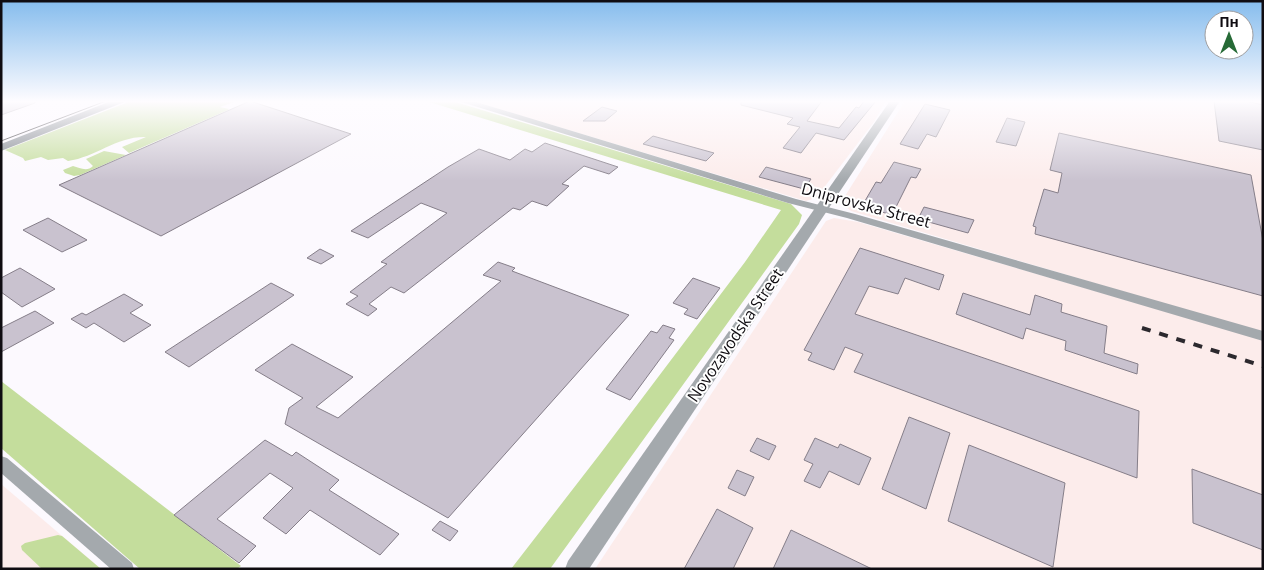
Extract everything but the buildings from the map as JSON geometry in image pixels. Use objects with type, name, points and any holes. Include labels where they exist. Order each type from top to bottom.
[{"type":"main road","points":[[1,148],[55,128]]},
{"type":"street","name":"Dniprovska Street","points":[[549,128],[1263,336]]},
{"type":"street","name":"Novozavodska Street","points":[[576,569],[877,128]]},
{"type":"street","points":[[1,464],[125,569]]},
{"type":"shaded area","points":[[561,128],[870,128],[816,198],[806,201]]},
{"type":"shaded area","points":[[888,128],[1263,128],[1263,333],[851,211],[845,206],[843,201]]},
{"type":"shaded area","points":[[834,218],[858,222],[1263,340],[1263,569],[595,569],[826,221]]},
{"type":"shaded area","points":[[1,484],[101,569],[1,569]]},
{"type":"green space","points":[[63,128],[187,128],[129,153],[122,147],[146,137],[116,143],[78,159],[68,161],[63,158],[48,160],[41,157],[25,161],[23,158],[5,150]]},
{"type":"green space","points":[[513,128],[540,128],[791,204],[802,215],[799,224],[550,569],[511,569],[745,262],[781,210]]},
{"type":"green space","points":[[104,151],[126,155],[80,175],[74,176],[65,173],[63,170],[73,166],[83,169],[91,168],[93,166],[86,159]]},
{"type":"green space","points":[[1,381],[241,566],[237,569],[140,569],[1,448]]},
{"type":"green space","points":[[58,535],[62,536],[101,569],[42,569],[22,550],[21,546],[25,543]]},
{"type":"tram line","points":[[1,141],[36,128]]},
{"type":"railway","points":[[1142,328],[1263,366]]}]
